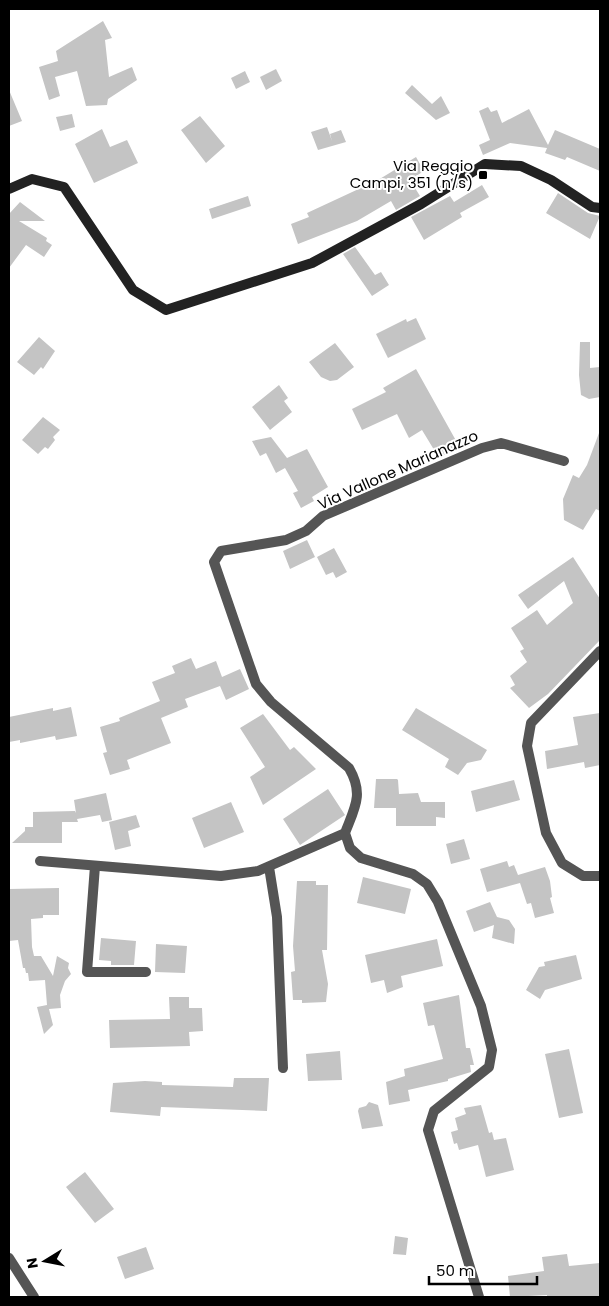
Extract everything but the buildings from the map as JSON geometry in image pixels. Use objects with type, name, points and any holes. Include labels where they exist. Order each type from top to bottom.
[{"type":"main road","points":[[9,189],[32,179],[64,187],[133,290],[166,310],[312,263],[421,204],[484,164],[521,166],[551,180],[592,207],[600,208]]},
{"type":"street","name":"Via Vallone Marianazzo","points":[[345,833],[358,797],[356,780],[349,768],[271,702],[256,684],[214,562],[221,550],[286,540],[306,531],[323,516],[482,448],[501,443],[564,461]]},
{"type":"street","points":[[600,651],[531,723],[527,746],[546,833],[562,862],[583,876],[600,876]]},
{"type":"street","points":[[40,861],[221,876],[258,872],[345,833],[350,848],[361,858],[413,874],[427,884],[438,902],[481,1006],[492,1050],[490,1067],[434,1111],[428,1130],[480,1297]]},
{"type":"street","points":[[95,866],[87,972],[146,972]]},
{"type":"street","points":[[269,867],[277,916],[283,1068]]},
{"type":"street","points":[[9,1258],[34,1297]]},
{"type":"place","name":"Via Reggio Campi, 351 (n/s)","points":[[483,175]]}]
